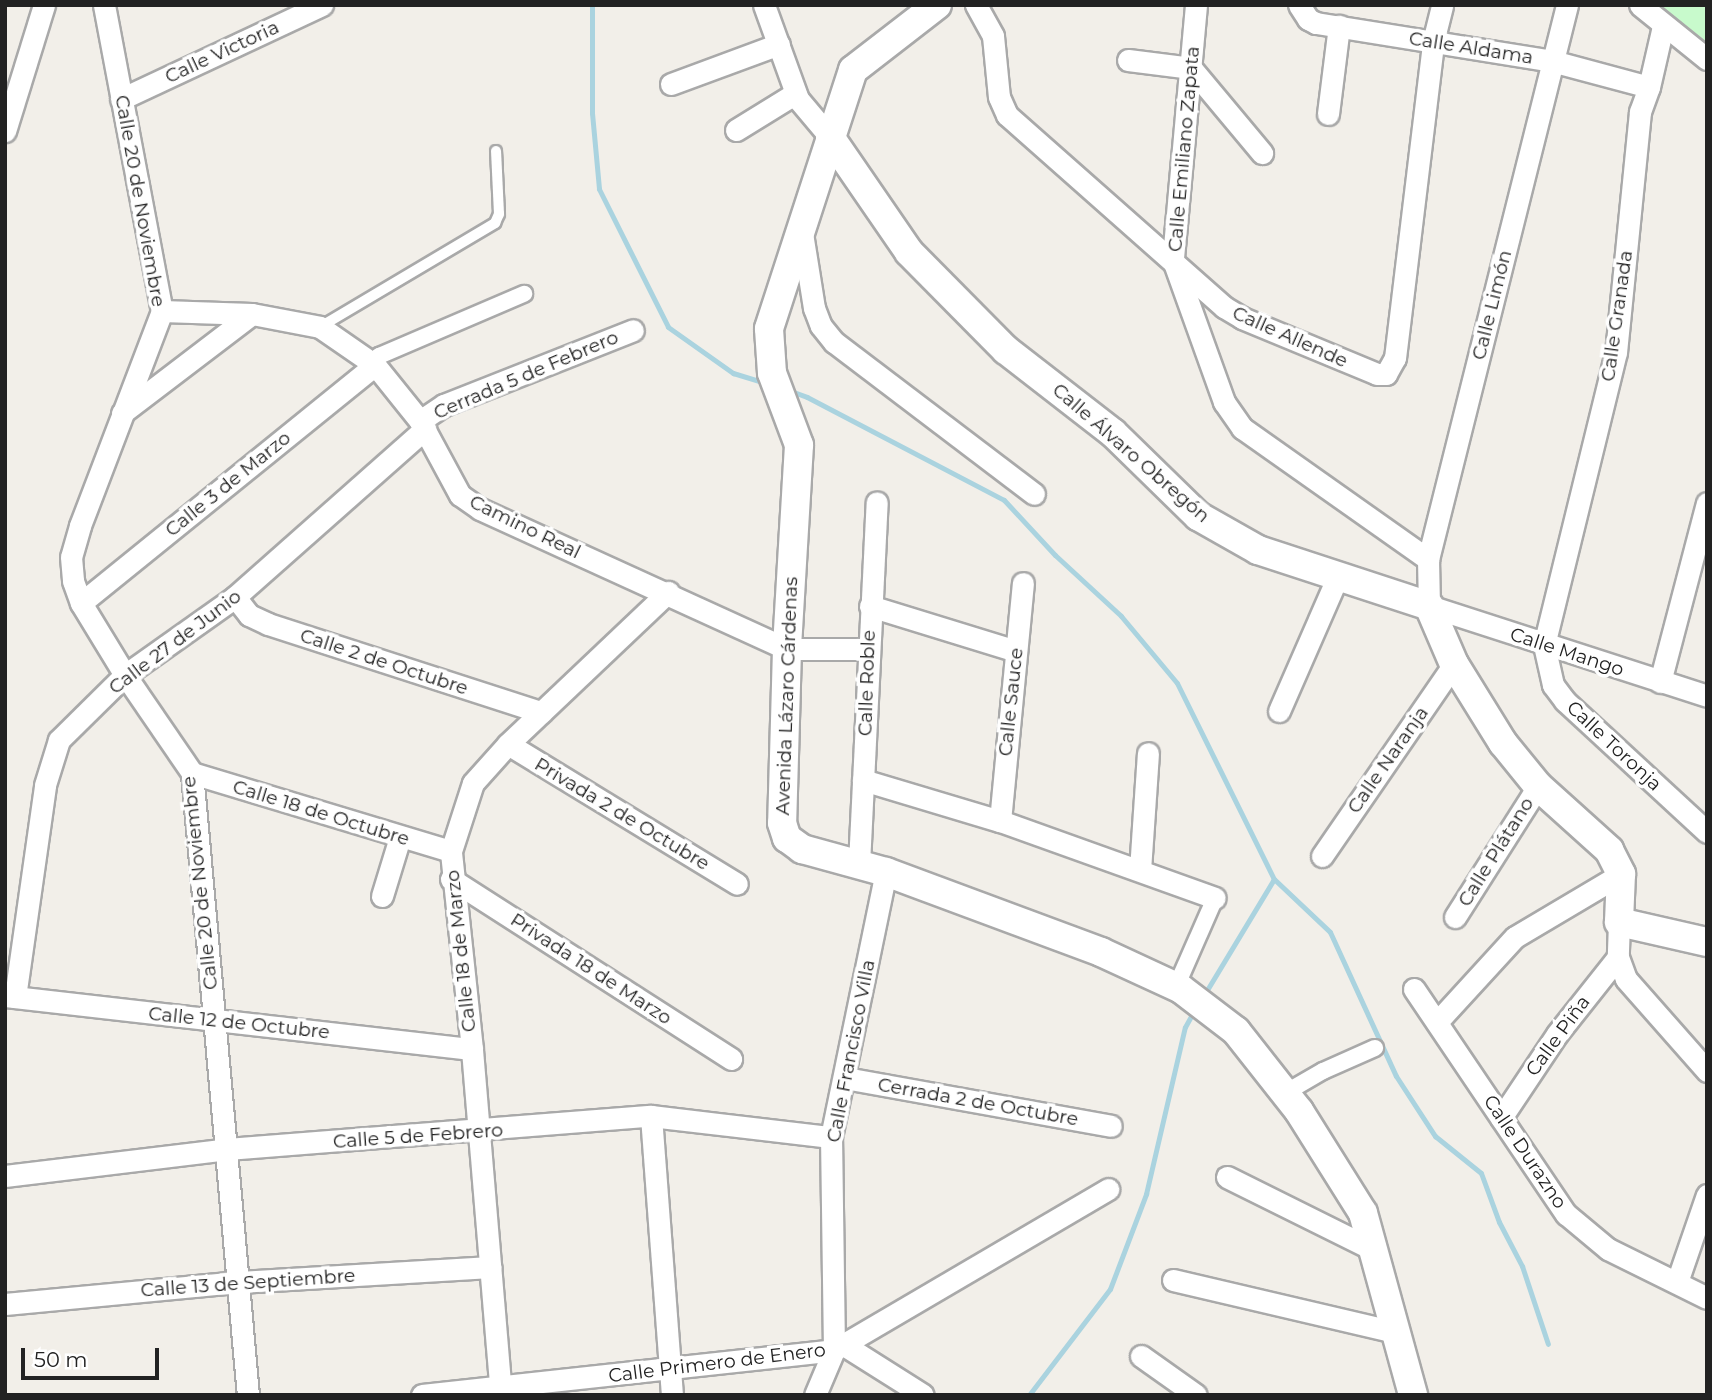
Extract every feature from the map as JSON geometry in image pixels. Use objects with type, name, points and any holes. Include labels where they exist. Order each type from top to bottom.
[{"type":"street","points":[[5,131],[44,5]]},
{"type":"street","name":"Calle 20 de Noviembre","points":[[104,5],[162,310],[80,526],[71,557],[73,580],[81,603],[125,675],[192,773],[248,1395]]},
{"type":"street","name":"Calle Victoria","points":[[121,99],[323,5]]},
{"type":"street","name":"Calle Álvaro Obregón","points":[[764,5],[796,93],[830,137],[909,252],[1006,350],[1113,433],[1198,516],[1258,550],[1429,606]]},
{"type":"street","name":"Avenida Lázaro Cárdenas","points":[[937,5],[852,70],[769,329],[772,373],[799,445],[782,823],[787,838],[802,849],[886,872],[1101,952],[1178,988],[1236,1031],[1285,1093],[1363,1213],[1376,1251],[1394,1332],[1413,1395]]},
{"type":"street","name":"Calle Allende","points":[[976,5],[993,36],[999,97],[1007,115],[1224,307],[1242,318],[1367,371],[1386,374],[1395,358],[1433,41],[1442,5]]},
{"type":"street","name":"Calle Emiliano Zapata","points":[[1196,5],[1173,260],[1224,402],[1237,422],[1428,559]]},
{"type":"street","name":"Calle Aldama","points":[[1298,5],[1308,19],[1552,61],[1649,88]]},
{"type":"street","name":"Calle Limón","points":[[1429,606],[1428,559],[1567,5]]},
{"type":"street","points":[[1640,5],[1707,59]]},
{"type":"street","points":[[1328,114],[1339,26]]},
{"type":"street","name":"Calle Granada","points":[[1544,645],[1616,352],[1640,112],[1649,88],[1663,26]]},
{"type":"street","points":[[671,84],[779,44]]},
{"type":"street","points":[[1128,60],[1191,68],[1262,153]]},
{"type":"street","points":[[736,130],[796,93]]},
{"type":"street","points":[[802,231],[814,308],[821,326],[834,342],[1034,494]]},
{"type":"street","points":[[375,365],[379,356],[524,294]]},
{"type":"street","name":"Camino Real","points":[[162,310],[252,314],[320,327],[375,365],[422,425],[460,495],[480,509],[668,592],[788,649],[868,649]]},
{"type":"street","points":[[121,414],[252,314]]},
{"type":"street","name":"Cerrada 5 de Febrero","points":[[422,425],[444,405],[633,330]]},
{"type":"street","name":"Calle 3 de Marzo","points":[[81,603],[375,365]]},
{"type":"street","name":"Calle 27 de Junio","points":[[10,997],[45,785],[59,740],[125,675],[235,597],[422,425]]},
{"type":"street","name":"Calle Roble","points":[[859,864],[877,502]]},
{"type":"street","points":[[1660,682],[1707,503]]},
{"type":"street","points":[[1279,711],[1338,576]]},
{"type":"street","name":"Calle Sauce","points":[[1000,821],[1023,583]]},
{"type":"street","name":"Calle 18 de Marzo","points":[[501,1391],[472,1049],[451,851],[473,783],[508,744],[668,592]]},
{"type":"street","name":"Calle 2 de Octubre","points":[[235,597],[249,615],[268,624],[541,712]]},
{"type":"street","points":[[870,606],[1016,651]]},
{"type":"street","points":[[1429,606],[1454,664],[1503,743],[1538,786],[1609,850],[1620,874],[1618,957],[1626,979],[1707,1072]]},
{"type":"street","name":"Calle Mango","points":[[1429,606],[1707,696]]},
{"type":"street","name":"Calle Toronja","points":[[1544,645],[1553,685],[1565,701],[1707,832]]},
{"type":"street","name":"Calle Naranja","points":[[1322,856],[1454,664]]},
{"type":"street","name":"Privada 2 de Octubre","points":[[508,744],[737,884]]},
{"type":"street","points":[[1140,870],[1148,753]]},
{"type":"street","name":"Calle 18 de Octubre","points":[[192,773],[451,851]]},
{"type":"street","points":[[863,779],[1000,821],[1215,898],[1178,988]]},
{"type":"street","name":"Calle Plátano","points":[[1455,917],[1538,786]]},
{"type":"street","points":[[382,895],[400,837]]},
{"type":"street","name":"Calle Francisco Villa","points":[[815,1395],[839,1348],[831,1137],[886,872]]},
{"type":"street","points":[[1437,1022],[1515,937],[1620,874]]},
{"type":"street","name":"Privada 18 de Marzo","points":[[452,879],[731,1059]]},
{"type":"street","points":[[1619,922],[1707,942]]},
{"type":"street","name":"Calle Piña","points":[[1501,1118],[1557,1034],[1618,957]]},
{"type":"street","name":"Calle Durazno","points":[[1414,989],[1566,1214],[1608,1250],[1707,1298]]},
{"type":"street","name":"Calle 12 de Octubre","points":[[10,997],[472,1049]]},
{"type":"street","points":[[1285,1093],[1323,1071],[1375,1048]]},
{"type":"street","name":"Cerrada 2 de Octubre","points":[[845,1078],[1111,1126]]},
{"type":"street","points":[[651,1116],[672,1395]]},
{"type":"street","name":"Calle 5 de Febrero","points":[[5,1176],[227,1149],[479,1132],[651,1116],[831,1137]]},
{"type":"street","points":[[1227,1177],[1376,1251]]},
{"type":"street","name":"Calle Primero de Enero","points":[[422,1395],[501,1391],[839,1348],[1108,1189]]},
{"type":"street","points":[[1677,1282],[1707,1195]]},
{"type":"street","name":"Calle 13 de Septiembre","points":[[5,1304],[239,1282],[491,1267]]},
{"type":"street","points":[[1173,1280],[1394,1332]]},
{"type":"street","name":"Calle Primero de Enero","points":[[839,1348],[923,1395]]},
{"type":"street","points":[[1141,1356],[1196,1395]]},
{"type":"lane","points":[[320,327],[495,223],[499,214],[496,151]]},
{"type":"green space","points":[[1646,5],[1704,5],[1707,9],[1707,55]]},
{"type":"waterway","points":[[592,5],[592,113],[599,189],[668,327],[733,373],[765,383]]},
{"type":"waterway","points":[[788,390],[807,397],[1004,500],[1055,555],[1121,616],[1177,683],[1274,879],[1330,932],[1396,1076],[1435,1136],[1481,1173],[1499,1222],[1522,1266],[1548,1344]]},
{"type":"waterway","points":[[1204,995],[1274,879]]},
{"type":"waterway","points":[[1029,1395],[1110,1289],[1146,1194],[1185,1027],[1195,1009]]}]
